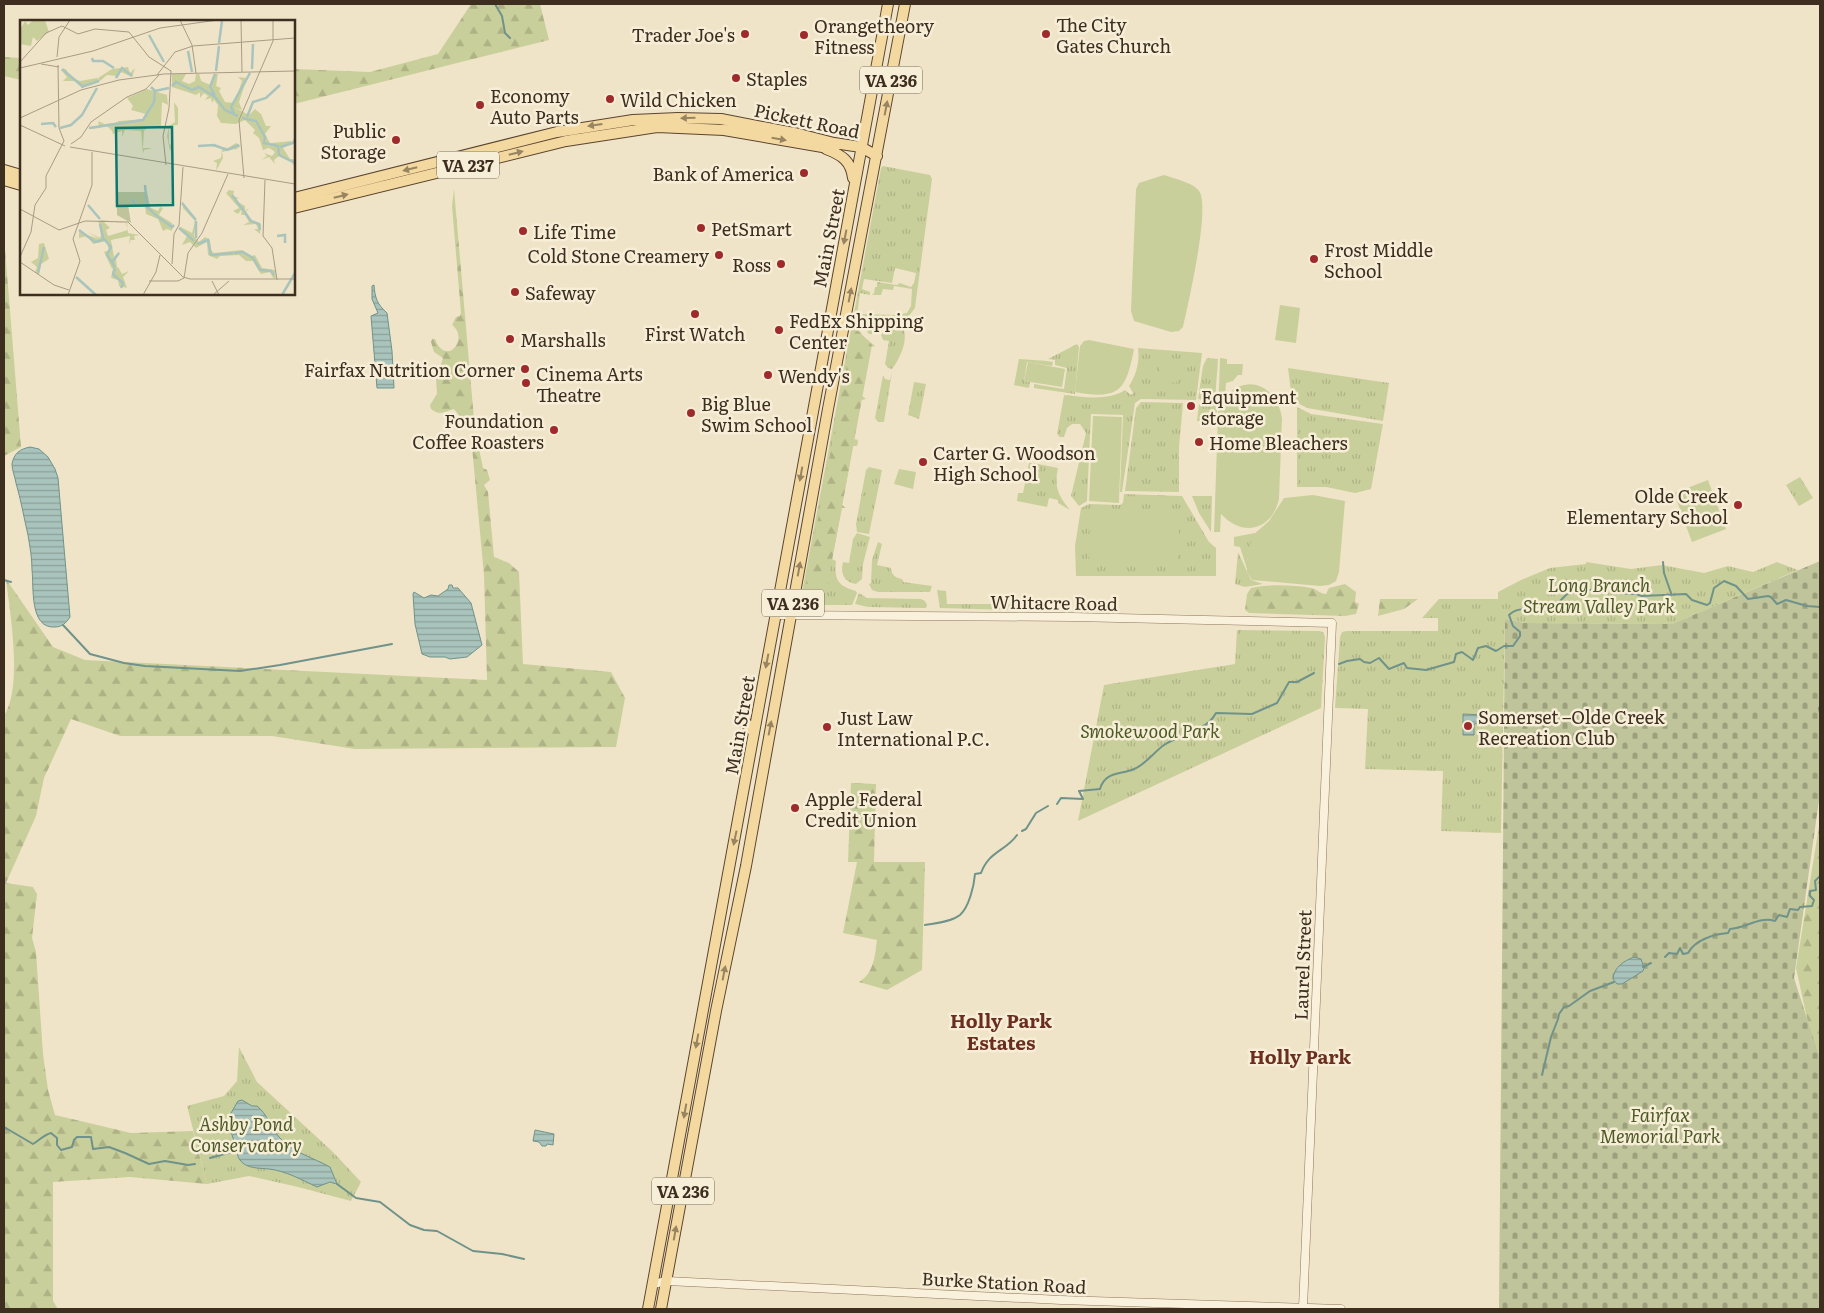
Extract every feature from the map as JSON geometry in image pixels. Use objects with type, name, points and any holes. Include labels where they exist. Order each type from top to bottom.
[{"type":"main road","name":"VA 236","points":[[861,150],[888,4]]},
{"type":"main road","name":"VA 236","points":[[877,156],[905,4]]},
{"type":"main road","name":"Pickett Road","points":[[295,198],[557,132],[633,120],[721,119],[799,134],[877,156]]},
{"type":"main road","name":"Pickett Road","points":[[295,208],[566,141],[657,127],[724,130],[823,147],[861,150]]},
{"type":"main road","points":[[823,147],[840,155],[849,162],[854,189]]},
{"type":"main road","name":"Main Street","points":[[648,1309],[861,150]]},
{"type":"main road","name":"Main Street","points":[[661,1309],[716,1011],[746,866],[828,409],[877,156]]},
{"type":"main road","points":[[4,170],[20,175]]},
{"type":"main road","points":[[4,180],[20,185]]},
{"type":"main road","points":[[741,720],[754,733]]},
{"type":"street","name":"Whitacre Road","points":[[776,615],[1073,617],[1332,623]]},
{"type":"street","name":"Laurel Street","points":[[1303,1308],[1332,623]]},
{"type":"street","name":"Burke Station Road","points":[[654,1280],[1061,1300],[1341,1309]]},
{"type":"green space","points":[[471,4],[540,4],[549,40],[295,104],[295,69],[370,72],[438,54]]},
{"type":"green space","points":[[4,57],[20,58],[20,80],[4,76]]},
{"type":"green space","points":[[883,166],[930,175],[932,179],[915,308],[908,317],[884,323],[880,325],[874,334],[869,334],[863,325],[861,314],[894,315],[907,313],[911,306],[912,289],[894,286],[893,290],[883,289],[881,295],[872,295],[875,287],[877,287],[877,282],[897,285],[900,283],[911,287],[916,273],[895,268],[892,283],[864,279],[862,289],[870,292],[870,295],[860,293],[856,323],[862,335],[875,346],[871,347],[862,396],[866,399],[861,400],[854,439],[858,440],[857,446],[853,446],[842,505],[846,508],[842,508],[832,559],[836,561],[837,578],[841,584],[857,593],[852,605],[806,605],[801,598],[881,168]]},
{"type":"green space","points":[[1164,175],[1193,186],[1199,191],[1202,200],[1201,234],[1183,327],[1179,331],[1171,332],[1134,321],[1131,311],[1136,189],[1139,183]]},
{"type":"green space","points":[[454,189],[474,419],[470,420],[462,418],[454,409],[442,413],[431,409],[430,405],[437,394],[436,379],[443,358],[434,352],[432,339],[435,339],[445,351],[450,351],[454,348],[458,337],[457,331],[452,325],[456,317],[460,316],[461,313],[452,206]]},
{"type":"green space","points":[[4,236],[21,447],[4,456]]},
{"type":"green space","points":[[1280,305],[1300,308],[1296,343],[1275,340]]},
{"type":"green space","points":[[894,326],[903,328],[905,338],[898,360],[892,369],[888,368],[885,364],[889,341],[883,340],[881,335],[885,330]]},
{"type":"green space","points":[[854,327],[872,345],[827,587],[805,588]]},
{"type":"green space","points":[[1089,340],[1134,349],[1128,375],[1118,389],[1111,393],[1102,395],[1075,392],[1080,346],[1084,341]]},
{"type":"green space","points":[[1077,344],[1079,347],[1075,394],[1034,388],[1034,384],[1064,389],[1067,368],[1055,365],[1055,360],[1048,359]]},
{"type":"green space","points":[[1138,348],[1202,353],[1196,400],[1141,399],[1135,403],[1122,492],[1120,492],[1123,415],[1091,414],[1087,501],[1079,506],[1071,496],[1086,433],[1080,424],[1072,424],[1067,428],[1064,437],[1060,437],[1057,434],[1064,395],[1104,397],[1125,390],[1131,395],[1133,393],[1129,386],[1137,368]]},
{"type":"green space","points":[[1163,356],[1179,360],[1182,363],[1176,384],[1161,376],[1159,367]]},
{"type":"green space","points":[[1207,358],[1218,359],[1215,401],[1198,399],[1203,366]]},
{"type":"green space","points":[[1220,358],[1227,359],[1227,364],[1243,364],[1242,375],[1238,375],[1233,381],[1226,383],[1225,396],[1236,388],[1246,385],[1261,387],[1273,396],[1282,418],[1279,499],[1275,510],[1263,524],[1247,528],[1230,522],[1221,514],[1220,532],[1214,532]]},
{"type":"green space","points":[[1019,359],[1053,362],[1052,366],[1027,362],[1024,381],[1030,382],[1029,388],[1014,385]]},
{"type":"green space","points":[[1028,362],[1065,369],[1062,387],[1024,381]]},
{"type":"green space","points":[[1288,368],[1389,383],[1383,421],[1307,408],[1292,400]]},
{"type":"green space","points":[[892,372],[884,422],[878,422],[875,418],[883,375],[885,379],[890,380]]},
{"type":"green space","points":[[914,382],[926,384],[919,419],[908,415]]},
{"type":"green space","points":[[1141,402],[1183,403],[1179,447],[1179,492],[1125,491],[1136,408]]},
{"type":"green space","points":[[1199,404],[1217,405],[1217,423],[1197,421]]},
{"type":"green space","points":[[1297,407],[1311,414],[1383,424],[1371,489],[1355,493],[1326,487],[1297,487]]},
{"type":"green space","points":[[1093,416],[1122,417],[1119,503],[1089,501]]},
{"type":"green space","points":[[472,447],[479,449],[483,468],[487,470],[490,480],[484,485],[488,492],[494,557],[509,563],[519,572],[523,664],[611,672],[625,698],[616,747],[355,749],[272,736],[120,736],[71,719],[44,778],[36,816],[6,883],[33,887],[37,894],[32,938],[36,952],[43,1054],[48,1090],[55,1115],[131,1133],[193,1131],[207,1184],[130,1177],[53,1182],[53,1301],[58,1309],[4,1309],[4,716],[10,703],[14,669],[14,649],[6,579],[53,647],[85,660],[487,680],[484,575]]},
{"type":"green space","points":[[1029,463],[1032,463],[1029,474],[1031,475],[1031,480],[1036,481],[1039,467],[1033,465],[1033,463],[1058,468],[1056,480],[1058,491],[1070,510],[1058,503],[1058,500],[1049,498],[1047,507],[1017,501],[1018,493],[1023,493]]},
{"type":"green space","points":[[869,467],[882,470],[869,534],[857,532],[856,524],[866,470]]},
{"type":"green space","points":[[899,469],[916,472],[913,489],[894,484]]},
{"type":"green space","points":[[1800,477],[1813,498],[1799,506],[1786,485]]},
{"type":"green space","points":[[1708,480],[1726,529],[1692,542],[1674,493]]},
{"type":"green space","points":[[1124,494],[1182,496],[1209,542],[1216,548],[1216,576],[1076,576],[1075,546],[1081,508],[1089,504],[1120,505],[1123,503]]},
{"type":"green space","points":[[1313,495],[1345,501],[1339,572],[1336,581],[1329,585],[1320,586],[1252,580],[1247,572],[1247,561],[1253,535],[1269,521],[1284,498]]},
{"type":"green space","points":[[1192,496],[1212,496],[1211,532],[1199,513]]},
{"type":"green space","points":[[1090,509],[1179,511],[1178,564],[1089,562]]},
{"type":"green space","points":[[857,533],[870,537],[863,564],[862,579],[856,584],[846,579],[842,570],[843,562],[849,563],[853,539]]},
{"type":"green space","points":[[1255,533],[1247,561],[1247,569],[1240,547],[1234,546],[1234,537]]},
{"type":"green space","points":[[878,542],[882,544],[877,565],[891,568],[893,574],[902,579],[903,582],[932,586],[930,592],[878,592],[872,590],[869,584],[871,583],[872,560]]},
{"type":"green space","points":[[1238,552],[1251,580],[1263,584],[1245,587],[1235,584]]},
{"type":"green space","name":"Fairfax Memorial Park","points":[[1820,561],[1820,793],[1794,978],[1820,1059],[1820,1309],[1499,1309],[1505,619],[1525,623],[1672,624]]},
{"type":"green space","name":"Long Branch Stream Valley Park","points":[[1586,562],[1631,569],[1662,565],[1704,573],[1728,566],[1753,572],[1777,562],[1798,570],[1672,624],[1525,623],[1505,619],[1501,833],[1441,831],[1443,771],[1365,769],[1368,709],[1335,708],[1340,637],[1342,632],[1438,631],[1438,618],[1422,618],[1439,599],[1498,599],[1498,592],[1521,580],[1550,568],[1586,564]]},
{"type":"green space","points":[[1345,584],[1356,592],[1355,602],[1359,604],[1356,614],[1345,616],[1249,613],[1245,610],[1247,594],[1251,588],[1273,585],[1297,586],[1326,594],[1329,588]]},
{"type":"green space","points":[[937,590],[946,591],[947,604],[1010,604],[1011,600],[1017,600],[1016,609],[940,608]]},
{"type":"green space","points":[[859,593],[867,598],[921,599],[927,605],[926,608],[868,607],[855,604]]},
{"type":"green space","points":[[1380,599],[1418,599],[1404,609],[1378,616]]},
{"type":"green space","name":"Smokewood Park","points":[[1237,630],[1323,632],[1325,637],[1321,708],[1078,821],[1104,685],[1235,664]]},
{"type":"green space","points":[[1457,710],[1487,711],[1487,726],[1477,726],[1477,742],[1468,742],[1467,753],[1456,753]]},
{"type":"green space","points":[[851,783],[876,784],[874,862],[925,862],[922,970],[887,990],[859,982],[871,969],[877,940],[843,933],[857,862],[848,862]]},
{"type":"green space","points":[[1820,820],[1820,1073],[1819,1073],[1796,968]]},
{"type":"green space","name":"Ashby Pond Conservatory","points":[[239,1047],[257,1082],[333,1152],[361,1182],[351,1201],[249,1176],[207,1184],[187,1106],[224,1096],[237,1081]]},
{"type":"water","points":[[374,285],[377,300],[387,313],[394,388],[377,388],[371,316],[378,313],[372,299],[372,286]]},
{"type":"water","points":[[30,447],[39,449],[48,457],[58,478],[70,617],[64,624],[57,627],[47,626],[41,621],[34,605],[29,539],[12,469],[16,454],[20,450]]},
{"type":"water","points":[[449,585],[452,585],[453,588],[458,588],[471,603],[482,645],[467,657],[450,659],[430,657],[422,654],[415,624],[413,594],[414,592],[424,598],[431,595],[438,596],[448,589]]},
{"type":"water","points":[[1463,714],[1483,715],[1483,723],[1474,724],[1474,735],[1463,735]]},
{"type":"water","points":[[1634,957],[1641,959],[1643,971],[1622,984],[1617,984],[1613,979],[1615,971],[1623,963]]},
{"type":"water","points":[[242,1100],[252,1106],[257,1106],[279,1137],[290,1147],[330,1167],[337,1184],[330,1182],[317,1187],[282,1172],[253,1168],[243,1163],[238,1158],[237,1149],[227,1120],[238,1101]]},
{"type":"water","points":[[535,1130],[554,1134],[553,1145],[547,1144],[542,1146],[539,1142],[533,1141]]},
{"type":"waterway","points":[[495,4],[502,16],[505,33],[510,38]]},
{"type":"waterway","points":[[1663,562],[1664,573],[1671,593]]},
{"type":"waterway","points":[[4,580],[11,582]]},
{"type":"waterway","points":[[1339,664],[1360,659],[1370,663],[1379,658],[1389,669],[1404,663],[1407,668],[1426,670],[1454,662],[1456,654],[1462,652],[1473,660],[1478,648],[1486,646],[1496,651],[1504,646],[1513,646],[1520,636],[1520,632],[1513,626],[1509,615],[1512,612],[1524,609],[1532,610],[1539,614],[1558,603],[1567,594],[1608,587],[1614,593],[1642,596],[1686,594],[1692,600],[1707,605],[1710,603],[1714,588],[1724,581],[1736,586],[1748,599],[1768,596],[1777,604],[1786,600],[1807,606],[1820,607]]},
{"type":"waterway","points":[[63,625],[90,654],[124,663],[145,666],[240,671],[392,644]]},
{"type":"waterway","points":[[1057,804],[1061,798],[1083,799],[1079,791],[1100,789],[1102,783],[1110,776],[1138,767],[1170,741],[1199,729],[1212,719],[1216,713],[1252,714],[1277,703],[1289,682],[1297,682],[1314,673]]},
{"type":"waterway","points":[[1820,707],[1820,713]]},
{"type":"waterway","points":[[1022,831],[1026,829],[1036,813],[1048,806]]},
{"type":"waterway","points":[[925,925],[948,921],[960,915],[968,902],[975,874],[981,873],[988,860],[1008,845],[1017,835]]},
{"type":"waterway","points":[[1665,957],[1669,953],[1677,954],[1680,948],[1683,954],[1688,953],[1700,941],[1711,936],[1728,933],[1730,929],[1758,921],[1775,921],[1779,915],[1787,917],[1790,909],[1798,910],[1800,907],[1812,906],[1814,900],[1810,896],[1810,891],[1816,890],[1815,881],[1820,876]]},
{"type":"waterway","points":[[1643,967],[1651,963]]},
{"type":"waterway","points":[[1542,1075],[1551,1037],[1559,1014],[1564,1007],[1569,1006],[1590,991],[1614,982]]},
{"type":"waterway","points":[[4,1127],[33,1144],[51,1133],[57,1138],[57,1145],[61,1150],[72,1147],[77,1137],[91,1137],[93,1149],[109,1147],[149,1164],[165,1161],[188,1165],[195,1164]]},
{"type":"waterway","points":[[210,1158],[239,1150]]},
{"type":"waterway","points":[[337,1184],[356,1198],[380,1202],[410,1225],[424,1230],[437,1231],[473,1251],[502,1254],[524,1259]]},
{"type":"place","name":"Trader Joe's","points":[[745,34]]},
{"type":"place","name":"The City Gates Church","points":[[1046,34]]},
{"type":"place","name":"Orangetheory Fitness","points":[[804,35]]},
{"type":"place","name":"Staples","points":[[736,78]]},
{"type":"place","name":"Wild Chicken","points":[[610,99]]},
{"type":"place","name":"Economy Auto Parts","points":[[480,105]]},
{"type":"place","name":"Public Storage","points":[[396,140]]},
{"type":"place","name":"Bank of America","points":[[804,173]]},
{"type":"place","name":"PetSmart","points":[[701,228]]},
{"type":"place","name":"Life Time","points":[[523,231]]},
{"type":"place","name":"Cold Stone Creamery","points":[[719,255]]},
{"type":"place","name":"Frost Middle School","points":[[1314,259]]},
{"type":"place","name":"Ross","points":[[781,264]]},
{"type":"place","name":"Safeway","points":[[515,292]]},
{"type":"place","name":"First Watch","points":[[695,314]]},
{"type":"place","name":"FedEx Shipping Center","points":[[779,330]]},
{"type":"place","name":"Marshalls","points":[[510,339]]},
{"type":"place","name":"Fairfax Nutrition Corner","points":[[525,369]]},
{"type":"place","name":"Wendy's","points":[[768,375]]},
{"type":"place","name":"Cinema Arts Theatre","points":[[526,383]]},
{"type":"place","name":"Equipment storage","points":[[1191,406]]},
{"type":"place","name":"Big Blue Swim School","points":[[691,413]]},
{"type":"place","name":"Foundation Coffee Roasters","points":[[554,430]]},
{"type":"place","name":"Home Bleachers","points":[[1199,442]]},
{"type":"place","name":"Carter G. Woodson High School","points":[[923,462]]},
{"type":"place","name":"Olde Creek Elementary School","points":[[1738,505]]},
{"type":"place","name":"Somerset –Olde Creek Recreation Club","points":[[1468,726]]},
{"type":"place","name":"Just Law International P.C.","points":[[827,727]]},
{"type":"place","name":"Apple Federal Credit Union","points":[[795,808]]},
{"type":"district","name":"Holly Park Estates","points":[[1001,1031]]},
{"type":"district","name":"Holly Park","points":[[1300,1056]]}]
